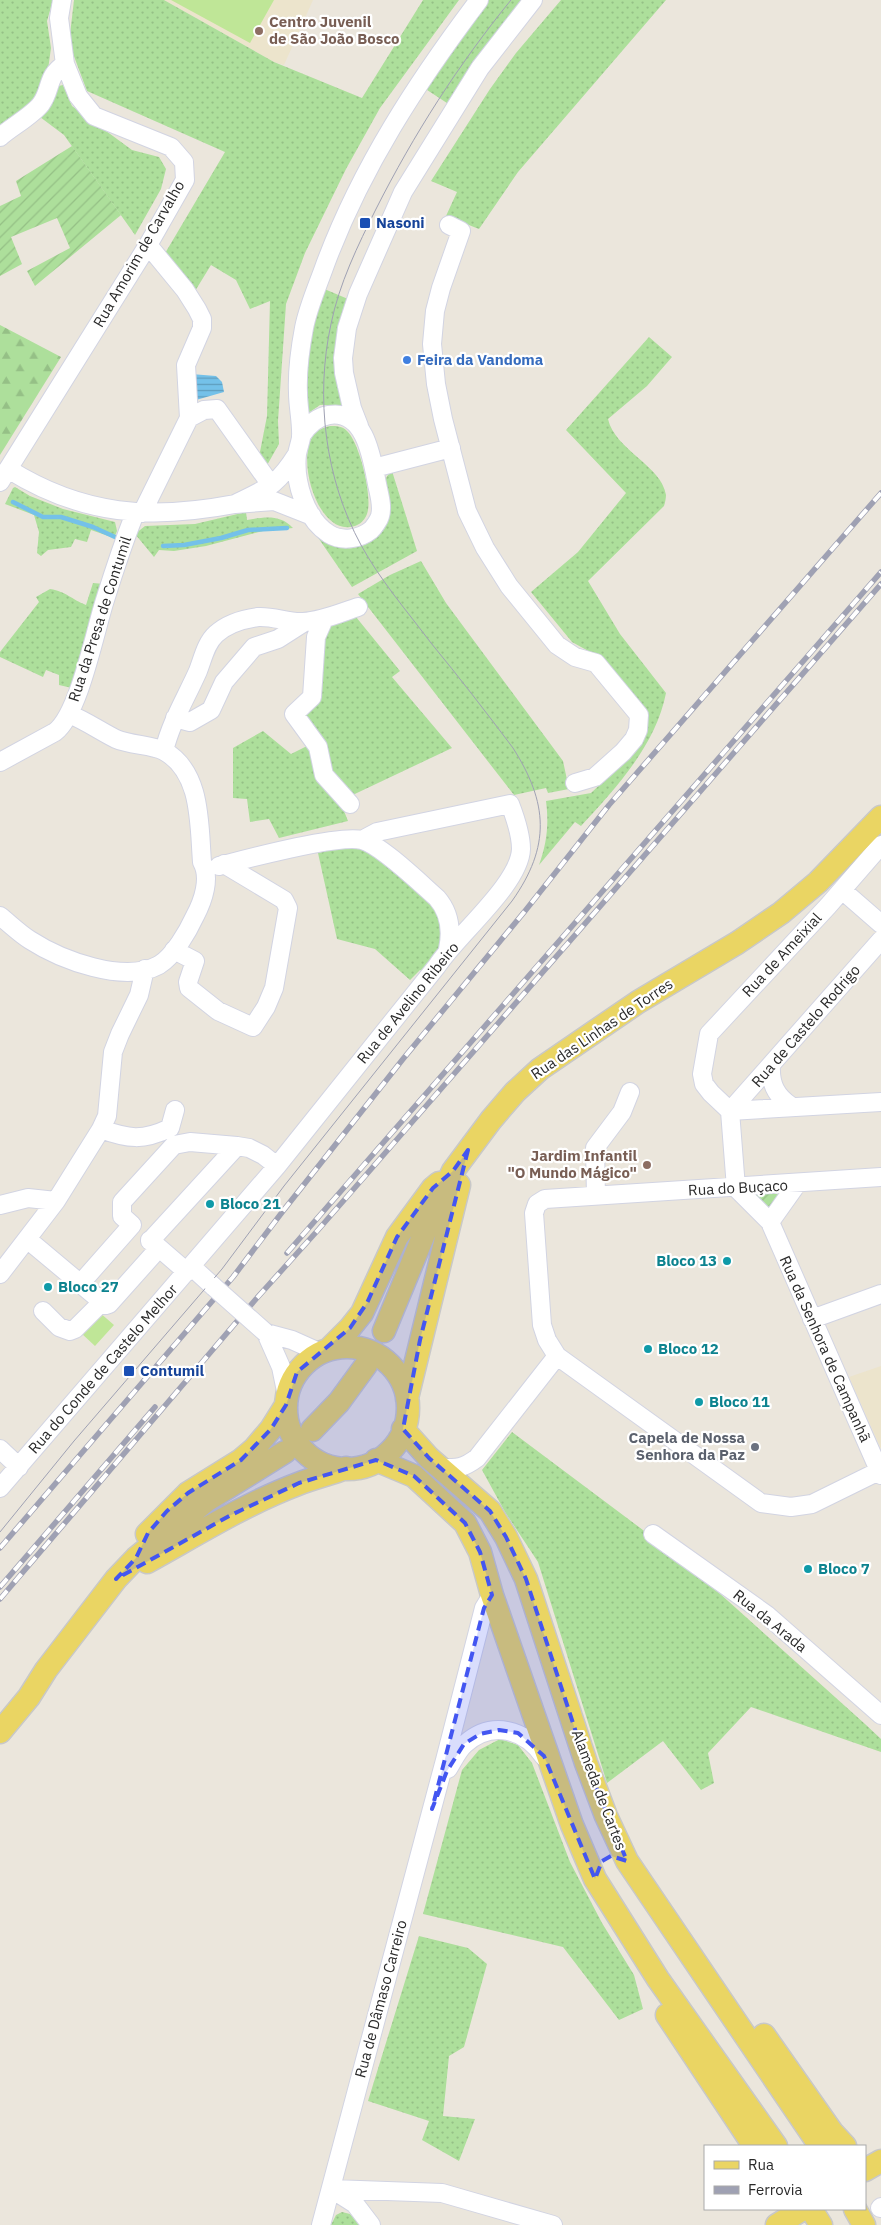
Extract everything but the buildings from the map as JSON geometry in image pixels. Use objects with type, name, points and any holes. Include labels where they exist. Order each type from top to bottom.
[{"type":"main road","name":"Rua das Linhas de Torres","points":[[384,1331],[427,1226],[453,1171],[491,1120],[540,1069],[638,1002],[738,943],[781,913],[818,882],[881,817]]},
{"type":"main road","points":[[116,1580],[240,1510],[299,1484],[347,1468],[367,1465],[388,1452],[397,1442],[404,1429],[407,1398],[445,1236],[468,1150]]},
{"type":"main road","points":[[136,1558],[148,1533],[167,1511],[188,1492],[240,1460],[254,1449],[271,1429],[286,1401],[297,1372],[306,1362],[324,1351],[350,1328],[362,1313],[397,1238],[433,1188],[453,1171]]},
{"type":"main road","points":[[324,1351],[351,1347],[363,1349],[378,1356],[392,1367],[399,1376],[407,1398]]},
{"type":"main road","points":[[312,1430],[339,1402],[366,1365]]},
{"type":"main road","points":[[286,1401],[290,1429],[303,1450],[323,1463],[347,1468]]},
{"type":"main road","name":"Alameda de Cartes","points":[[404,1429],[412,1441],[490,1511],[506,1537],[526,1579],[586,1763],[606,1816],[626,1860],[695,1962],[830,2142]]},
{"type":"main road","points":[[0,1732],[29,1697],[46,1670],[116,1580],[136,1558],[206,1501],[284,1452]]},
{"type":"main road","points":[[376,1460],[414,1476],[465,1523],[480,1552],[492,1596],[562,1798],[595,1879],[658,1979],[775,2145]]},
{"type":"main road","points":[[0,1711],[34,1678],[46,1670]]},
{"type":"main road","points":[[595,1879],[596,1867],[602,1861],[611,1856],[626,1860]]},
{"type":"main road","points":[[658,1979],[657,1990],[662,2008],[700,2068],[753,2145]]},
{"type":"main road","points":[[856,2210],[864,2225]]},
{"type":"main road","points":[[795,2213],[820,2225]]},
{"type":"street","name":"Rua Amorim de Carvalho","points":[[4,476],[148,245],[185,180],[184,162],[171,147],[94,116],[78,96],[65,64],[59,18],[62,0]]},
{"type":"street","points":[[479,0],[402,110],[363,177],[336,235],[305,325],[297,376],[301,436],[297,454],[297,469],[302,495],[312,516],[320,528],[332,536],[360,537],[372,529],[380,517],[381,503],[374,468],[359,426],[344,374],[343,358],[347,328],[358,294],[403,192],[480,68],[533,0]]},
{"type":"street","points":[[0,137],[40,106],[51,77],[56,70],[65,64]]},
{"type":"street","points":[[449,225],[461,231],[435,311],[432,344],[436,384],[450,448],[467,510],[485,548],[509,586],[557,644],[575,657],[596,663],[639,716],[638,730],[634,739],[623,752],[595,777],[574,783]]},
{"type":"street","name":"Rua da Presa de Contumil","points":[[148,245],[185,290],[202,318],[202,328],[186,365],[189,418],[138,513],[113,574],[80,685],[69,714],[117,739],[164,751]]},
{"type":"street","points":[[189,418],[204,410],[217,409],[271,486]]},
{"type":"street","points":[[301,436],[309,424],[325,416],[335,414],[349,417],[359,426]]},
{"type":"street","points":[[374,468],[450,448]]},
{"type":"street","points":[[235,504],[271,486],[283,476],[297,454]]},
{"type":"street","points":[[4,476],[88,505],[138,513],[194,512],[235,504],[274,501],[312,516]]},
{"type":"street","points":[[0,916],[30,940],[58,954],[105,971],[134,973],[160,964],[183,941],[198,911],[206,887],[206,868],[202,862],[195,794],[182,767],[164,751],[169,731],[208,644],[225,627],[234,622],[259,617],[273,617],[303,622],[324,619],[358,607]]},
{"type":"street","points":[[324,619],[316,637],[312,697],[294,714],[318,747],[324,775],[350,804]]},
{"type":"street","points":[[175,718],[190,722],[211,710],[224,682],[254,647],[278,639],[303,622]]},
{"type":"street","points":[[0,762],[55,732],[61,727],[69,714]]},
{"type":"street","name":"Rua de Avelino Ribeiro","points":[[277,1166],[437,966],[448,949],[456,944],[477,920],[516,868],[521,849],[510,804],[377,832],[362,840]]},
{"type":"street","points":[[206,868],[324,842],[345,839],[362,840],[377,848],[437,898],[445,907],[451,935],[448,949]]},
{"type":"street","name":"Rua de Ameixial","points":[[730,1111],[711,1094],[704,1084],[702,1074],[709,1034],[881,845]]},
{"type":"street","points":[[174,950],[195,961],[188,982],[189,988],[218,1011],[253,1027],[266,1007],[274,988],[288,908],[284,900],[224,864]]},
{"type":"street","points":[[842,890],[881,924]]},
{"type":"street","name":"Rua de Castelo Rodrigo","points":[[730,1111],[881,940]]},
{"type":"street","points":[[0,1274],[56,1201],[101,1129],[107,1116],[113,1052],[138,995],[145,969]]},
{"type":"street","points":[[771,1066],[770,1079],[777,1094],[791,1106]]},
{"type":"street","points":[[596,1196],[595,1148],[622,1112],[630,1092]]},
{"type":"street","points":[[736,1188],[730,1111],[881,1102]]},
{"type":"street","points":[[101,1129],[125,1138],[147,1137],[170,1128],[175,1110]]},
{"type":"street","name":"Rua do Conde de Castelo Melhor","points":[[0,1488],[189,1270],[277,1166],[256,1152],[237,1146],[190,1142],[174,1145],[122,1202],[122,1216],[189,1270]]},
{"type":"street","points":[[27,1239],[102,1302],[109,1304],[155,1244],[237,1146]]},
{"type":"street","name":"Rua do Buçaco","points":[[557,1356],[547,1340],[542,1325],[534,1213],[537,1204],[546,1199],[881,1177]]},
{"type":"street","points":[[770,1222],[797,1184]]},
{"type":"street","name":"Rua da Senhora de Campanhã","points":[[736,1188],[770,1222],[880,1472]]},
{"type":"street","points":[[0,1205],[28,1198],[56,1201]]},
{"type":"street","points":[[80,1284],[132,1225]]},
{"type":"street","points":[[189,1270],[214,1287],[273,1339],[324,1351]]},
{"type":"street","points":[[812,1319],[881,1294]]},
{"type":"street","points":[[43,1311],[59,1327],[70,1331],[75,1329],[102,1302]]},
{"type":"street","points":[[273,1339],[281,1367],[286,1401]]},
{"type":"street","points":[[441,1467],[453,1469],[465,1467],[478,1458],[557,1356],[761,1503],[791,1507],[812,1504],[880,1472]]},
{"type":"street","name":"Rua do Conde de Castelo Melhor","points":[[0,1449],[19,1467]]},
{"type":"street","points":[[476,1498],[473,1483],[478,1458]]},
{"type":"street","name":"Rua da Arada","points":[[653,1534],[768,1615],[881,1715]]},
{"type":"street","name":"Rua de Dâmaso Carreiro","points":[[322,2225],[484,1608],[492,1596]]},
{"type":"street","name":"Rua de Dâmaso Carreiro","points":[[432,1809],[447,1770],[464,1744],[480,1734],[499,1730],[518,1732],[531,1740],[544,1756],[562,1798]]},
{"type":"street","points":[[332,2189],[355,2204],[371,2225]]},
{"type":"street","points":[[332,2189],[442,2193],[553,2225]]},
{"type":"highlighted area","points":[[468,1150],[420,1340],[403,1429],[429,1458],[490,1511],[506,1537],[526,1579],[586,1763],[627,1861],[611,1856],[602,1861],[595,1879],[544,1756],[518,1733],[499,1730],[480,1734],[464,1744],[447,1771],[432,1809],[484,1608],[492,1595],[480,1552],[465,1523],[414,1476],[376,1460],[299,1483],[231,1515],[116,1579],[136,1558],[148,1533],[167,1511],[188,1493],[241,1460],[271,1429],[286,1405],[297,1372],[350,1328],[367,1303],[397,1237],[433,1188],[453,1171]]},
{"type":"shaded area","name":"Centro Juvenil de São João Bosco","points":[[164,0],[313,0],[284,65],[274,62]]},
{"type":"shaded area","points":[[881,1366],[881,1449],[849,1377]]},
{"type":"green space","points":[[0,0],[53,0],[47,21],[51,48],[46,84],[19,115],[9,118],[0,127]]},
{"type":"green space","points":[[74,0],[164,0],[274,62],[362,98],[423,0],[459,0],[380,108],[346,169],[305,253],[286,304],[278,421],[279,444],[266,467],[259,457],[267,416],[270,301],[250,309],[236,280],[211,265],[192,296],[164,255],[225,152],[87,91],[69,43]]},
{"type":"green space","points":[[171,0],[274,0],[250,43]]},
{"type":"green space","points":[[488,0],[525,0],[450,105],[424,88]]},
{"type":"green space","points":[[561,0],[666,0],[518,172],[479,229],[446,216],[457,192],[431,181],[490,89],[516,53]]},
{"type":"green space","points":[[63,85],[72,106],[132,150],[159,157],[166,169],[161,189],[135,235],[64,135],[40,117],[54,87]]},
{"type":"green space","points":[[72,146],[121,215],[35,286],[27,271],[70,248],[57,218],[11,237],[22,264],[0,276],[0,206],[21,196],[16,181]]},
{"type":"green space","points":[[322,288],[348,299],[341,317],[335,363],[342,405],[320,405],[307,414],[307,366]]},
{"type":"green space","points":[[0,325],[61,357],[0,455]]},
{"type":"green space","points":[[649,337],[672,357],[647,386],[608,419],[612,430],[619,440],[648,466],[663,485],[666,495],[665,503],[588,581],[620,634],[666,693],[661,712],[653,730],[633,765],[581,826],[575,822],[539,865],[547,833],[546,801],[591,793],[628,758],[643,736],[648,715],[601,658],[572,642],[531,592],[578,552],[626,493],[566,430]]},
{"type":"green space","points":[[330,426],[343,428],[352,437],[361,458],[367,484],[368,506],[366,517],[358,525],[350,527],[338,525],[327,517],[318,505],[308,473],[307,456],[310,442],[316,432]]},
{"type":"green space","points":[[392,471],[417,551],[352,587],[308,523],[326,540],[338,547],[352,548],[375,539],[384,528],[389,515],[390,507],[386,479]]},
{"type":"green space","points":[[15,487],[30,496],[63,509],[115,522],[117,531],[114,538],[91,530],[87,542],[75,539],[71,547],[48,550],[41,556],[37,553],[39,532],[34,515],[5,504]]},
{"type":"green space","points":[[246,512],[247,520],[272,518],[283,520],[293,528],[263,531],[206,546],[174,551],[159,550],[154,557],[135,534],[145,526],[195,524]]},
{"type":"green space","points":[[421,561],[446,603],[563,761],[569,789],[548,793],[546,788],[514,795],[358,594],[390,575]]},
{"type":"green space","points":[[93,583],[104,584],[72,688],[59,685],[59,675],[46,670],[43,677],[0,657],[0,652],[39,602],[36,597],[50,589],[61,592],[86,605]]},
{"type":"green space","points":[[356,617],[400,671],[392,677],[452,748],[340,801],[348,821],[279,838],[269,819],[250,822],[247,799],[233,798],[233,748],[263,731],[291,754],[313,743],[304,723],[316,647],[330,622]]},
{"type":"green space","points":[[351,845],[370,851],[432,901],[439,918],[442,935],[438,951],[422,971],[420,970],[410,980],[375,949],[337,939],[318,853]]},
{"type":"green space","points":[[779,1190],[781,1193],[771,1212],[753,1194]]},
{"type":"green space","points":[[99,1312],[114,1325],[95,1346],[81,1333]]},
{"type":"green space","points":[[512,1432],[679,1557],[881,1739],[881,1752],[751,1707],[708,1753],[714,1783],[701,1790],[663,1741],[607,1783],[538,1562],[505,1512],[482,1470]]},
{"type":"green space","points":[[500,1739],[518,1745],[532,1763],[570,1862],[602,1923],[634,1975],[643,2009],[619,2020],[563,1947],[423,1914],[462,1770],[479,1750]]},
{"type":"green space","points":[[419,1936],[468,1948],[487,1964],[464,2047],[449,2056],[443,2116],[475,2119],[459,2161],[422,2140],[429,2121],[368,2101]]},
{"type":"green space","points":[[342,2212],[350,2214],[359,2225],[331,2225],[336,2215]]},
{"type":"water","points":[[191,374],[216,376],[222,382],[224,392],[196,400]]},
{"type":"waterway","points":[[13,502],[43,517],[61,517],[93,527],[115,537]]},
{"type":"waterway","points":[[163,546],[184,545],[221,538],[248,530],[287,528]]},
{"type":"tunnel","points":[[366,1365],[384,1331]]},
{"type":"tunnel","points":[[285,1452],[312,1430]]},
{"type":"tram line","points":[[0,1532],[74,1441],[222,1269],[284,1186],[512,901],[534,862],[539,843],[540,824],[533,787],[525,768],[513,748],[385,583],[368,558],[349,520],[339,493],[331,465],[324,409],[326,352],[334,309],[356,251],[376,209],[421,127],[455,75],[511,0]]},
{"type":"railway","points":[[0,1548],[233,1277],[403,1059],[525,911],[609,805],[881,493]]},
{"type":"railway","points":[[287,1253],[881,572]]},
{"type":"railway","points":[[0,1599],[256,1299],[881,584]]},
{"type":"railway","points":[[0,1587],[155,1407]]},
{"type":"place","name":"Centro Juvenil de São João Bosco","points":[[259,31]]},
{"type":"place","name":"Nasoni","points":[[365,223]]},
{"type":"place","name":"Feira da Vandoma","points":[[407,360]]},
{"type":"place","name":"Jardim Infantil \"O Mundo Mágico\"","points":[[647,1165]]},
{"type":"place","name":"Bloco 21","points":[[210,1204]]},
{"type":"place","name":"Bloco 13","points":[[727,1261]]},
{"type":"place","name":"Bloco 27","points":[[48,1287]]},
{"type":"place","name":"Bloco 12","points":[[648,1349]]},
{"type":"place","name":"Contumil","points":[[129,1371]]},
{"type":"place","name":"Bloco 11","points":[[699,1402]]},
{"type":"place","name":"Capela de Nossa Senhora da Paz","points":[[755,1447]]},
{"type":"place","name":"Bloco 7","points":[[808,1569]]}]
